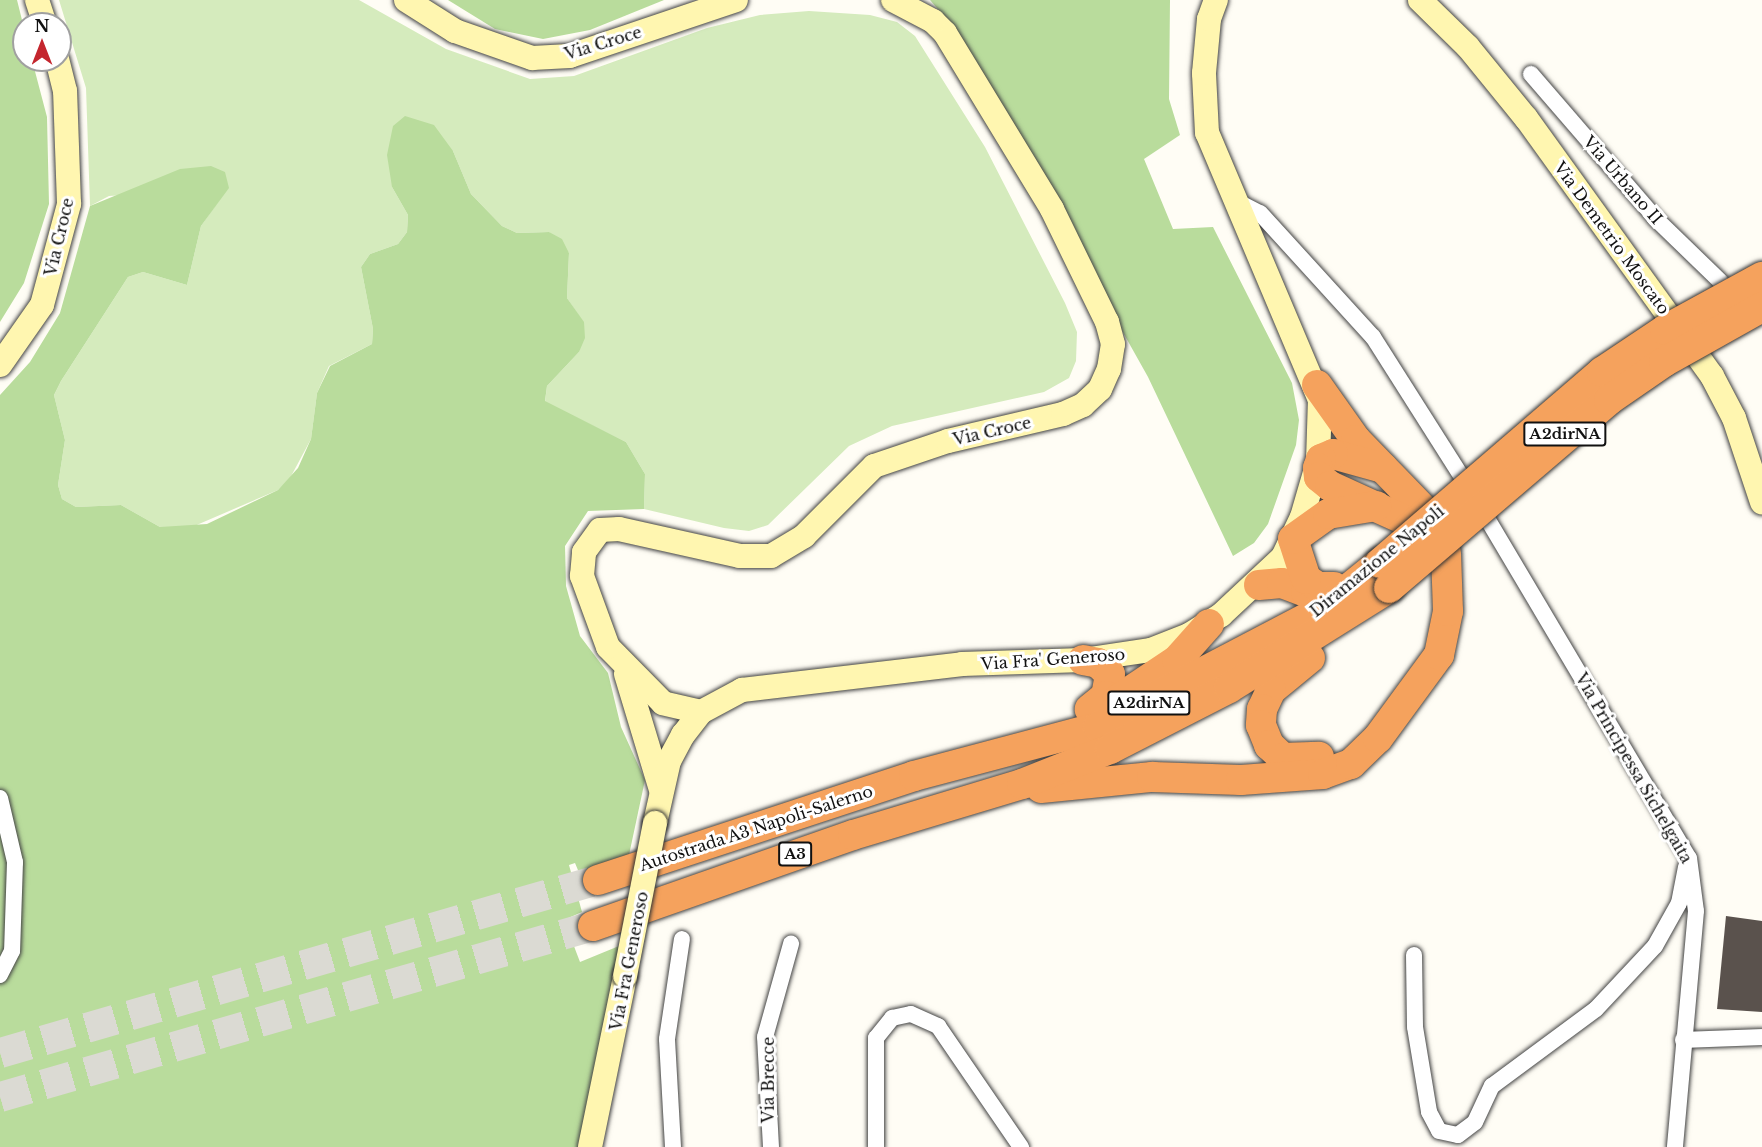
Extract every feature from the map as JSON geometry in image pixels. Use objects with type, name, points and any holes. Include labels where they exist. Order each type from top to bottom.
[{"type":"highway","name":"Diramazione Napoli","points":[[932,811],[1071,766],[1161,724],[1297,648],[1366,579],[1602,372],[1665,330],[1762,277]]},
{"type":"highway","name":"Diramazione Napoli","points":[[914,776],[1098,727],[1322,610],[1664,362],[1762,307]]},
{"type":"highway","points":[[1317,385],[1347,429],[1383,468],[1404,512]]},
{"type":"highway","points":[[1383,468],[1332,454],[1318,462],[1322,481],[1404,512]]},
{"type":"highway","points":[[1366,579],[1318,587],[1306,579],[1293,539],[1328,514],[1404,512]]},
{"type":"highway","points":[[990,794],[1152,777],[1241,780],[1323,774],[1345,767],[1367,751],[1439,655],[1447,621],[1444,560]]},
{"type":"highway","points":[[1259,585],[1282,583],[1312,592],[1366,579]]},
{"type":"highway","points":[[1366,579],[1365,614],[1271,690],[1262,709],[1261,724],[1269,745],[1283,758],[1306,760],[1330,754],[1363,735],[1402,705]]},
{"type":"highway","points":[[914,776],[944,753],[1090,709],[1146,683],[1177,660],[1209,624]]},
{"type":"highway","points":[[1083,660],[1105,667],[1110,674],[1106,696],[1090,709]]},
{"type":"highway","name":"Autostrada A3 Napoli-Salerno","points":[[598,880],[914,776]]},
{"type":"highway","name":"A3","points":[[593,926],[932,811]]},
{"type":"street","name":"Via Croce","points":[[406,0],[455,31],[532,58],[570,56],[736,0]]},
{"type":"street","name":"Via Croce","points":[[701,712],[663,703],[620,661],[599,627],[582,576],[584,552],[600,530],[619,529],[740,556],[771,556],[804,536],[874,466],[948,441],[1063,414],[1083,405],[1101,389],[1109,369],[1113,344],[1107,322],[1052,209],[945,33],[933,21],[893,0]]},
{"type":"street","name":"Via Fra' Generoso","points":[[701,712],[742,690],[962,664],[1083,660],[1151,651],[1209,624],[1259,585],[1293,539],[1318,462],[1317,385],[1232,199],[1204,121],[1207,30],[1216,0]]},
{"type":"street","name":"Via Demetrio Moscato","points":[[1420,0],[1468,47],[1526,118],[1712,376],[1734,418],[1762,502]]},
{"type":"street","name":"Via Croce","points":[[0,365],[42,305],[69,204],[65,91],[60,72]]},
{"type":"street","name":"Via Urbano II","points":[[1531,74],[1656,219],[1720,281]]},
{"type":"street","points":[[1232,199],[1260,213],[1367,330],[1460,474]]},
{"type":"street","name":"Via Principessa Sichelgaita","points":[[1488,520],[1689,858],[1696,911],[1675,1147]]},
{"type":"street","name":"Via Croce","points":[[620,661],[661,792]]},
{"type":"street","name":"Via Fra Generoso","points":[[590,1147],[661,792],[669,761],[701,712]]},
{"type":"street","points":[[0,798],[10,829],[15,893],[12,951],[0,975]]},
{"type":"street","points":[[1414,955],[1416,1027],[1429,1112],[1439,1131],[1458,1135],[1475,1122],[1492,1086],[1596,1009],[1655,946],[1679,903],[1689,858]]},
{"type":"street","points":[[674,1147],[667,1039],[682,939]]},
{"type":"street","name":"Via Brecce","points":[[771,1147],[765,1037],[791,944]]},
{"type":"street","points":[[876,1147],[876,1038],[892,1018],[911,1014],[939,1026],[1021,1147]]},
{"type":"street","points":[[1683,1040],[1762,1036]]},
{"type":"green space","points":[[0,0],[17,0],[20,12],[12,12],[12,72],[35,72],[47,117],[49,204],[24,283],[0,322]]},
{"type":"green space","points":[[59,0],[359,0],[446,49],[530,79],[574,76],[707,28],[760,15],[809,11],[870,15],[897,22],[915,36],[985,147],[1065,303],[1077,332],[1076,361],[1069,378],[1044,392],[892,426],[849,446],[768,525],[749,531],[724,528],[644,509],[645,474],[626,442],[545,402],[547,386],[579,352],[583,322],[567,298],[569,253],[549,232],[517,233],[502,226],[471,194],[453,151],[392,187],[408,215],[407,232],[398,244],[370,254],[361,267],[373,329],[372,344],[329,366],[317,393],[311,439],[289,480],[278,490],[192,527],[160,527],[121,505],[76,507],[62,499],[58,485],[65,440],[54,395],[128,277],[143,272],[187,285],[201,226],[228,188],[109,196],[90,206],[86,88],[72,42],[72,12],[63,12]]},
{"type":"green space","points":[[448,0],[664,0],[590,30],[543,39],[495,29]]},
{"type":"green space","points":[[930,0],[1170,0],[1169,99],[1180,135],[1144,159],[1173,229],[1213,227],[1292,383],[1299,420],[1296,445],[1268,524],[1254,543],[1233,556],[1148,377],[949,22]]},
{"type":"green space","points":[[405,116],[434,125],[453,151],[471,194],[502,226],[517,233],[549,232],[562,239],[569,253],[567,298],[584,322],[585,338],[579,352],[547,386],[545,401],[626,442],[645,474],[644,509],[588,511],[565,546],[566,586],[580,636],[608,673],[621,727],[645,780],[629,855],[580,875],[575,863],[569,865],[582,912],[564,920],[580,962],[619,946],[580,1147],[0,1147],[0,395],[30,362],[60,313],[90,206],[180,169],[211,166],[225,172],[229,188],[201,226],[187,285],[143,272],[128,277],[54,395],[65,440],[58,485],[62,499],[76,507],[121,505],[160,527],[207,524],[278,490],[298,468],[311,439],[317,393],[330,366],[372,344],[373,329],[361,267],[370,254],[398,244],[407,232],[408,215],[392,187],[387,155],[393,126]]},
{"type":"building","points":[[1726,916],[1762,921],[1762,1012],[1717,1009]]},
{"type":"tunnel","points":[[0,1053],[598,880]]},
{"type":"tunnel","points":[[0,1097],[593,926]]}]
